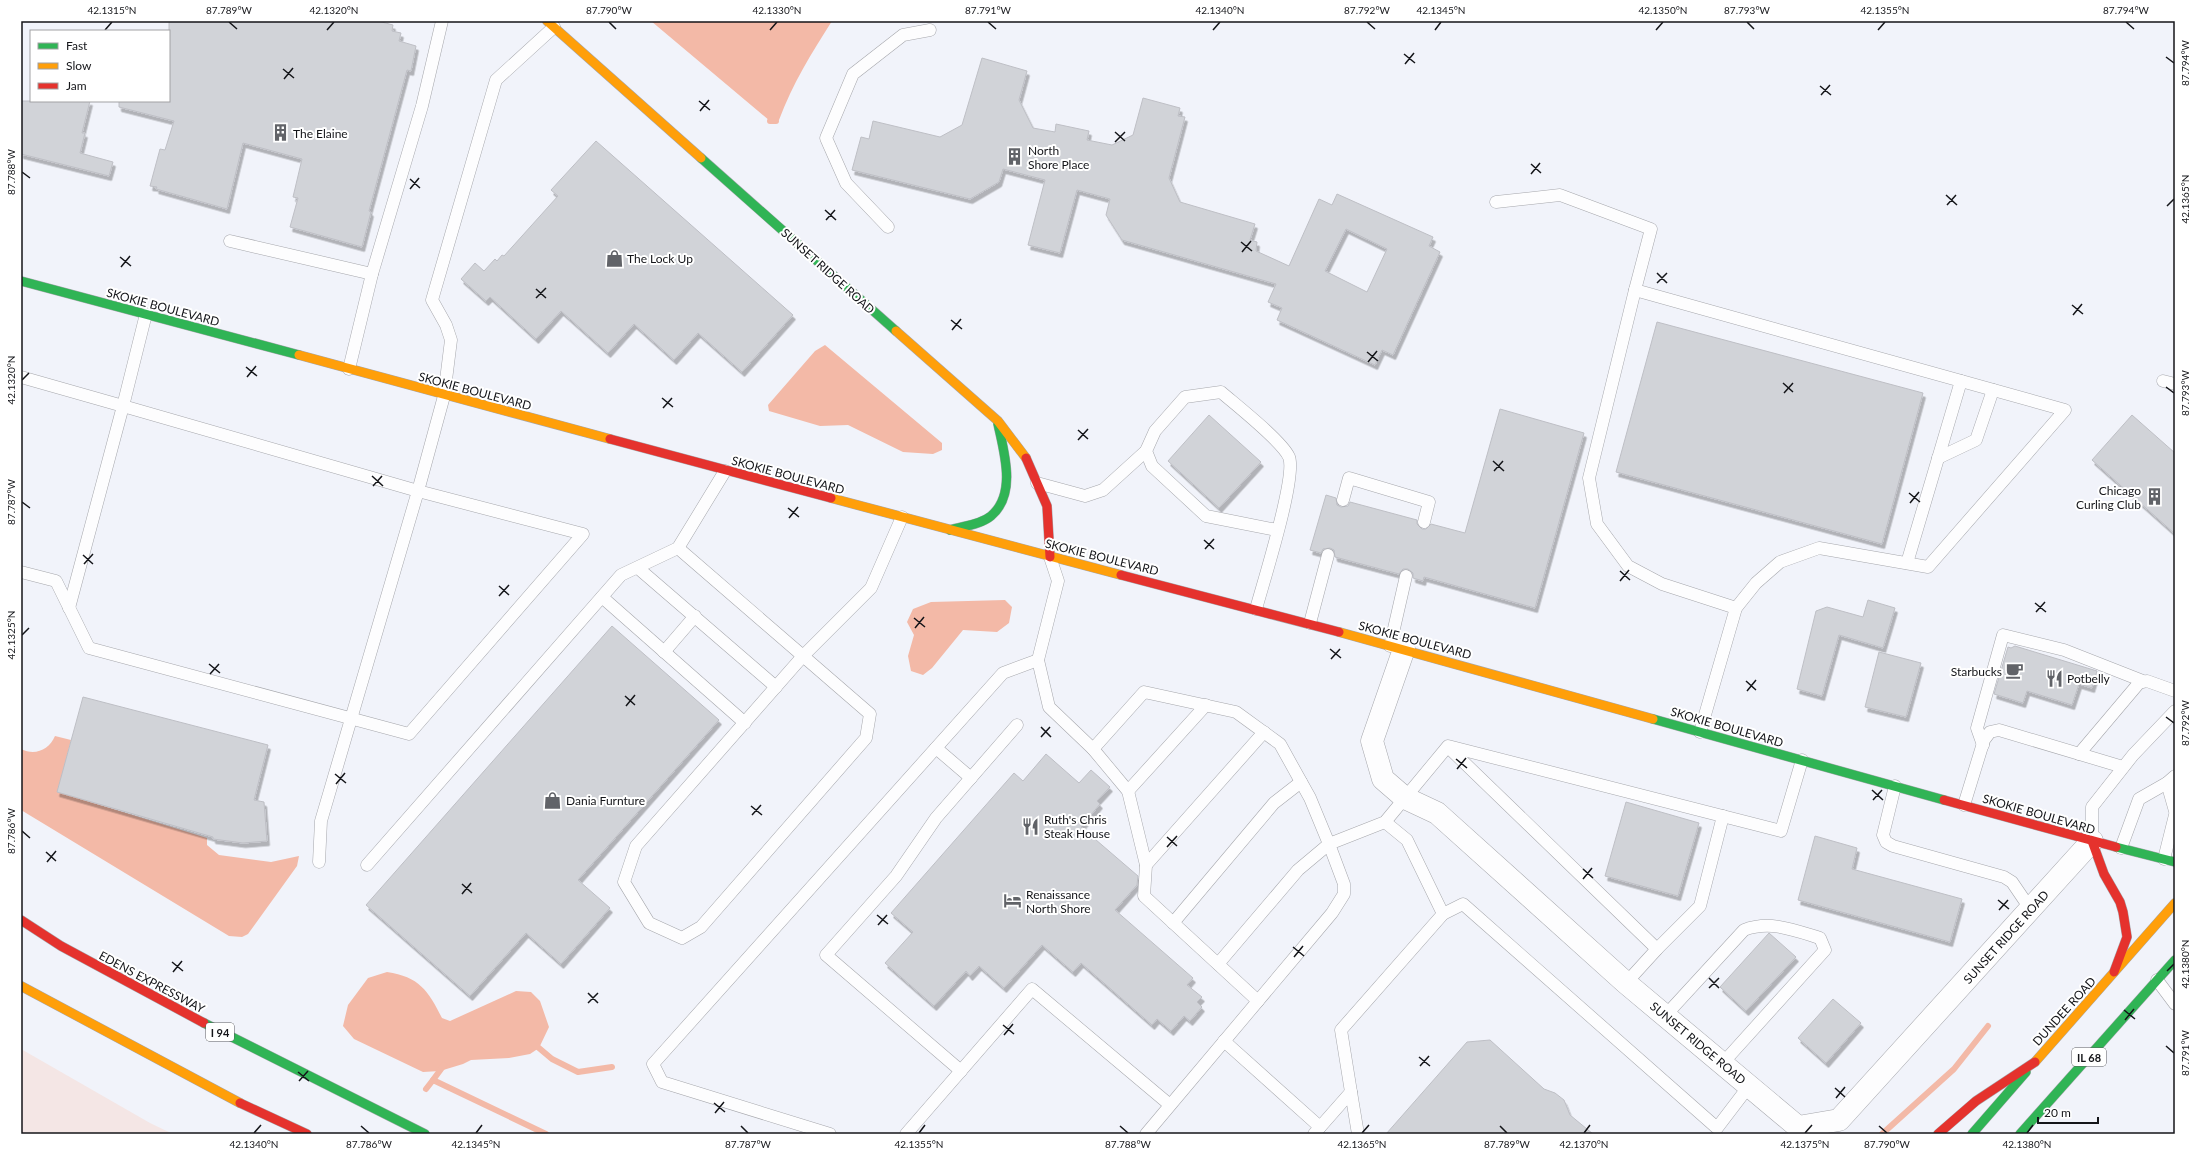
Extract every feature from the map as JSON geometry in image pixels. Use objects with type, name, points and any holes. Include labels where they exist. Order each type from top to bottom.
[{"type":"main road","name":"SUNSET RIDGE ROAD","points":[[550,24],[998,421],[1027,460],[1047,506],[1050,557]]},
{"type":"main road","name":"SKOKIE BOULEVARD","points":[[21,281],[725,471],[1050,557],[1310,623],[2092,841],[2170,860]]},
{"type":"main road","points":[[950,530],[984,520],[992,515],[1004,495],[1004,461],[998,421]]},
{"type":"main road","points":[[2092,841],[2104,874],[2120,902],[2123,912],[2127,937],[2114,973]]},
{"type":"main road","name":"DUNDEE ROAD","points":[[1972,1134],[2175,903]]},
{"type":"main road","name":"EDENS EXPRESSWAY","points":[[21,920],[61,946],[233,1039],[425,1134]]},
{"type":"main road","name":"IL 68","points":[[2020,1134],[2175,960]]},
{"type":"main road","points":[[21,986],[238,1102],[307,1134]]},
{"type":"main road","points":[[1938,1134],[1976,1101],[2035,1062]]},
{"type":"street","name":"SUNSET RIDGE ROAD","points":[[1397,647],[1372,741],[1383,779],[1405,798],[1438,813],[1626,983],[1798,1127],[1839,1120],[2092,841]]},
{"type":"lane","points":[[349,370],[372,274],[422,106],[442,21]]},
{"type":"lane","points":[[319,862],[321,821],[418,491],[444,396],[451,340],[446,325],[432,300],[496,80],[550,24]]},
{"type":"lane","points":[[888,227],[846,184],[826,138],[853,74],[903,35],[930,30]]},
{"type":"lane","points":[[1496,202],[1560,195],[1651,229],[1589,478],[1597,524],[1628,566],[1662,584],[1736,608]]},
{"type":"lane","points":[[230,241],[372,274]]},
{"type":"lane","points":[[1635,290],[2065,410],[1928,567],[1819,548],[1780,562],[1756,583],[1736,608],[1700,732]]},
{"type":"lane","points":[[69,608],[146,314]]},
{"type":"lane","points":[[21,377],[418,491],[583,534],[409,734],[90,648],[56,581],[21,572]]},
{"type":"lane","points":[[1907,563],[1961,382]]},
{"type":"lane","points":[[1938,458],[1976,440],[1993,390]]},
{"type":"lane","points":[[1037,483],[1085,496],[1103,490],[1146,451],[1155,431],[1185,397],[1221,392],[1270,435],[1289,457],[1290,473],[1277,530],[1256,609]]},
{"type":"lane","points":[[1146,451],[1152,466],[1206,516],[1277,530]]},
{"type":"lane","points":[[367,865],[621,575],[678,548],[725,471]]},
{"type":"lane","points":[[1344,500],[1349,478],[1429,502],[1424,522]]},
{"type":"lane","points":[[678,548],[803,656],[870,714],[866,738],[700,927],[682,938],[649,923],[624,882],[636,846],[803,656],[872,588],[902,517]]},
{"type":"lane","points":[[1310,623],[1328,555]]},
{"type":"lane","points":[[1050,557],[1058,581],[1038,660],[1049,707],[1092,749],[1128,791],[1146,864],[1144,896],[1258,1001]]},
{"type":"lane","points":[[638,568],[776,687]]},
{"type":"lane","points":[[1397,647],[1406,576]]},
{"type":"lane","points":[[602,597],[745,723]]},
{"type":"lane","points":[[664,652],[695,616]]},
{"type":"lane","points":[[1983,745],[1977,728],[2003,635],[2064,650],[2143,681],[2175,691]]},
{"type":"lane","points":[[830,1134],[662,1082],[653,1064],[1003,673],[1038,660]]},
{"type":"lane","points":[[2079,754],[2143,681]]},
{"type":"lane","points":[[1092,749],[1144,692],[1236,712],[1280,744],[1310,798],[1344,884],[1344,894],[1332,912],[1146,1134]]},
{"type":"lane","points":[[1128,791],[1206,705]]},
{"type":"lane","points":[[2092,841],[2092,807],[2123,767],[2175,711]]},
{"type":"lane","points":[[961,1071],[826,955],[896,876],[936,818],[1017,725]]},
{"type":"lane","points":[[1964,805],[1983,745],[1990,732],[1999,730],[2123,767]]},
{"type":"lane","points":[[1146,864],[1264,732]]},
{"type":"lane","points":[[1218,964],[1298,870],[1329,844],[1385,822],[1448,746]]},
{"type":"lane","points":[[1448,746],[1781,831],[1802,760]]},
{"type":"lane","points":[[1448,746],[1657,949]]},
{"type":"lane","points":[[936,748],[971,778]]},
{"type":"lane","points":[[2121,848],[2139,799],[2171,779],[2175,811]]},
{"type":"lane","points":[[1173,923],[1274,803],[1301,782]]},
{"type":"lane","points":[[1895,786],[1884,835],[1886,842],[1893,846],[2004,877],[2012,882],[2031,910]]},
{"type":"lane","points":[[2170,860],[2175,815]]},
{"type":"lane","points":[[1626,983],[1657,949],[1700,906],[1724,816]]},
{"type":"lane","points":[[1385,822],[1407,840],[1443,914]]},
{"type":"lane","points":[[1358,1134],[1341,1030],[1443,914],[1463,904],[1714,1131],[1749,1086]]},
{"type":"lane","points":[[1665,1016],[1744,930],[1757,925],[1777,926],[1820,938],[1825,950],[1722,1064]]},
{"type":"lane","points":[[2157,980],[2175,1004]]},
{"type":"lane","points":[[906,1134],[1032,989],[1170,1105]]},
{"type":"lane","points":[[1224,1040],[1317,1130],[1351,1092]]},
{"type":"shaded area","points":[[651,21],[832,21],[796,81],[779,120],[770,121]]},
{"type":"shaded area","points":[[825,345],[942,443],[942,450],[933,454],[903,452],[848,425],[820,426],[769,411],[768,405],[815,351]]},
{"type":"shaded area","points":[[1005,600],[1012,607],[1009,623],[997,632],[963,630],[932,668],[923,675],[911,671],[908,656],[914,635],[907,622],[913,609],[931,602]]},
{"type":"shaded area","points":[[55,736],[71,740],[58,792],[207,838],[207,845],[219,855],[271,862],[299,856],[297,866],[248,934],[242,937],[229,936],[21,810],[21,749],[36,752],[49,745]]},
{"type":"shaded area","points":[[387,972],[398,974],[415,981],[427,992],[442,1018],[450,1021],[516,991],[531,992],[540,1001],[549,1027],[539,1048],[530,1054],[509,1058],[471,1060],[440,1071],[423,1072],[354,1039],[343,1026],[348,1005],[368,978]]},
{"type":"shaded area","points":[[21,1049],[150,1123],[173,1134],[21,1134]]},
{"type":"building","points":[[169,21],[378,21],[393,25],[392,31],[401,33],[399,41],[416,46],[411,71],[407,70],[369,211],[371,212],[362,247],[290,227],[298,198],[293,197],[302,159],[243,143],[227,209],[150,186],[160,149],[165,150],[174,121],[119,107],[119,102],[170,102]]},
{"type":"building","name":"North Shore Place","points":[[982,58],[1027,71],[1019,100],[1033,128],[1055,132],[1056,124],[1089,131],[1087,140],[1112,145],[1133,135],[1143,98],[1180,108],[1178,116],[1185,117],[1169,178],[1180,202],[1255,224],[1250,240],[1257,242],[1256,251],[1289,266],[1319,199],[1332,205],[1337,194],[1433,237],[1429,246],[1440,252],[1393,355],[1382,350],[1375,365],[1277,320],[1282,308],[1268,302],[1276,284],[1122,240],[1106,215],[1110,199],[1077,190],[1060,253],[1028,245],[1045,180],[1003,169],[999,182],[970,199],[852,170],[861,137],[869,139],[873,121],[940,137],[962,125]],"holes":[[[1346,229],[1387,249],[1367,292],[1325,271]]]},
{"type":"building","points":[[21,101],[90,102],[82,133],[85,133],[80,153],[113,162],[109,176],[21,154]]},
{"type":"building","name":"The Lock Up","points":[[596,141],[793,315],[742,372],[698,333],[674,360],[634,324],[608,353],[561,311],[536,339],[490,297],[486,301],[461,279],[475,263],[484,271],[495,259],[497,261],[502,255],[504,256],[558,196],[551,190]]},
{"type":"building","points":[[1657,322],[1923,393],[1882,544],[1616,472]]},
{"type":"building","points":[[1500,409],[1584,433],[1535,608],[1424,577],[1423,581],[1413,578],[1413,573],[1408,569],[1403,569],[1399,574],[1335,557],[1334,550],[1330,548],[1323,549],[1321,553],[1310,550],[1326,495],[1336,498],[1337,505],[1341,507],[1348,506],[1350,502],[1417,520],[1417,524],[1422,529],[1426,529],[1431,524],[1465,533]]},
{"type":"building","points":[[1209,415],[1261,462],[1219,508],[1168,461]]},
{"type":"building","name":"Chicago Curling Club","points":[[2132,415],[2175,453],[2175,534],[2092,460]]},
{"type":"building","points":[[1868,600],[1895,608],[1883,648],[1839,635],[1822,696],[1797,689],[1816,611],[1827,607],[1863,617]]},
{"type":"building","name":"Dania Furnture","points":[[612,626],[719,720],[578,880],[610,908],[561,964],[526,933],[470,996],[366,905]]},
{"type":"building","points":[[2015,646],[2097,671],[2092,688],[2079,684],[2072,705],[2027,691],[2023,703],[1994,694],[2008,647],[2011,648]]},
{"type":"building","points":[[1879,652],[1921,663],[1906,717],[1865,707]]},
{"type":"building","points":[[83,697],[268,745],[254,800],[264,802],[267,841],[243,843],[213,839],[213,837],[57,792]]},
{"type":"building","name":"Renaissance North Shore","points":[[1046,754],[1079,783],[1091,770],[1110,787],[1097,801],[1100,804],[1081,827],[1138,876],[1137,885],[1115,910],[1193,978],[1187,985],[1202,997],[1197,1002],[1202,1007],[1190,1021],[1184,1016],[1171,1031],[1157,1019],[1152,1025],[1081,963],[1073,972],[1042,945],[1004,988],[979,966],[970,976],[966,971],[934,1006],[885,963],[913,932],[891,913],[1014,773],[1023,781]]},
{"type":"building","points":[[1626,802],[1699,823],[1678,896],[1605,876]]},
{"type":"building","points":[[1815,836],[1857,848],[1852,869],[1962,899],[1950,942],[1798,900]]},
{"type":"building","points":[[1769,933],[1796,957],[1746,1011],[1720,987]]},
{"type":"building","points":[[1833,999],[1861,1023],[1826,1063],[1798,1038]]},
{"type":"building","points":[[1490,1040],[1544,1089],[1555,1093],[1564,1100],[1570,1115],[1593,1134],[1386,1134],[1467,1042]]},
{"type":"waterway","points":[[770,121],[776,121]]},
{"type":"waterway","points":[[1882,1134],[1954,1069],[1988,1026]]},
{"type":"waterway","points":[[533,1043],[552,1059],[578,1072],[612,1067]]},
{"type":"waterway","points":[[433,1080],[444,1065]]},
{"type":"waterway","points":[[426,1089],[433,1080],[546,1134]]},
{"type":"traffic: fast","points":[[701,158],[896,331]]},
{"type":"traffic: fast","points":[[21,281],[299,355]]},
{"type":"traffic: fast","points":[[950,530],[987,519],[999,507],[1004,496],[1006,472],[998,424]]},
{"type":"traffic: fast","points":[[1653,719],[1944,800]]},
{"type":"traffic: fast","points":[[2116,847],[2175,862]]},
{"type":"traffic: fast","points":[[2020,1134],[2175,960]]},
{"type":"traffic: fast","points":[[204,1023],[425,1134]]},
{"type":"traffic: fast","points":[[1972,1134],[2026,1072]]},
{"type":"traffic: slow","points":[[547,21],[701,158]]},
{"type":"traffic: slow","points":[[896,331],[998,421],[1026,458]]},
{"type":"traffic: slow","points":[[299,355],[610,439]]},
{"type":"traffic: slow","points":[[831,498],[1121,575]]},
{"type":"traffic: slow","points":[[1339,632],[1653,719]]},
{"type":"traffic: slow","points":[[2035,1062],[2175,903]]},
{"type":"traffic: slow","points":[[21,986],[240,1103]]},
{"type":"traffic: jam","points":[[610,439],[831,498]]},
{"type":"traffic: jam","points":[[1026,458],[1047,506],[1050,557]]},
{"type":"traffic: jam","points":[[1121,575],[1339,632]]},
{"type":"traffic: jam","points":[[1944,800],[2116,847]]},
{"type":"traffic: jam","points":[[2092,841],[2104,874],[2120,902],[2123,912],[2127,937],[2114,972]]},
{"type":"traffic: jam","points":[[21,920],[61,946],[204,1023]]},
{"type":"traffic: jam","points":[[1938,1134],[1976,1101],[2035,1062]]},
{"type":"traffic: jam","points":[[240,1103],[307,1134]]},
{"type":"place","name":"The Elaine","points":[[280,133]]},
{"type":"place","name":"North Shore Place","points":[[1015,157]]},
{"type":"place","name":"The Lock Up","points":[[614,258]]},
{"type":"place","name":"Chicago Curling Club","points":[[2154,497]]},
{"type":"place","name":"Starbucks","points":[[2015,671]]},
{"type":"place","name":"Potbelly","points":[[2054,678]]},
{"type":"place","name":"Dania Furnture","points":[[553,800]]},
{"type":"place","name":"Ruth's Chris Steak House","points":[[1031,826]]},
{"type":"place","name":"Renaissance North Shore","points":[[1013,901]]}]
